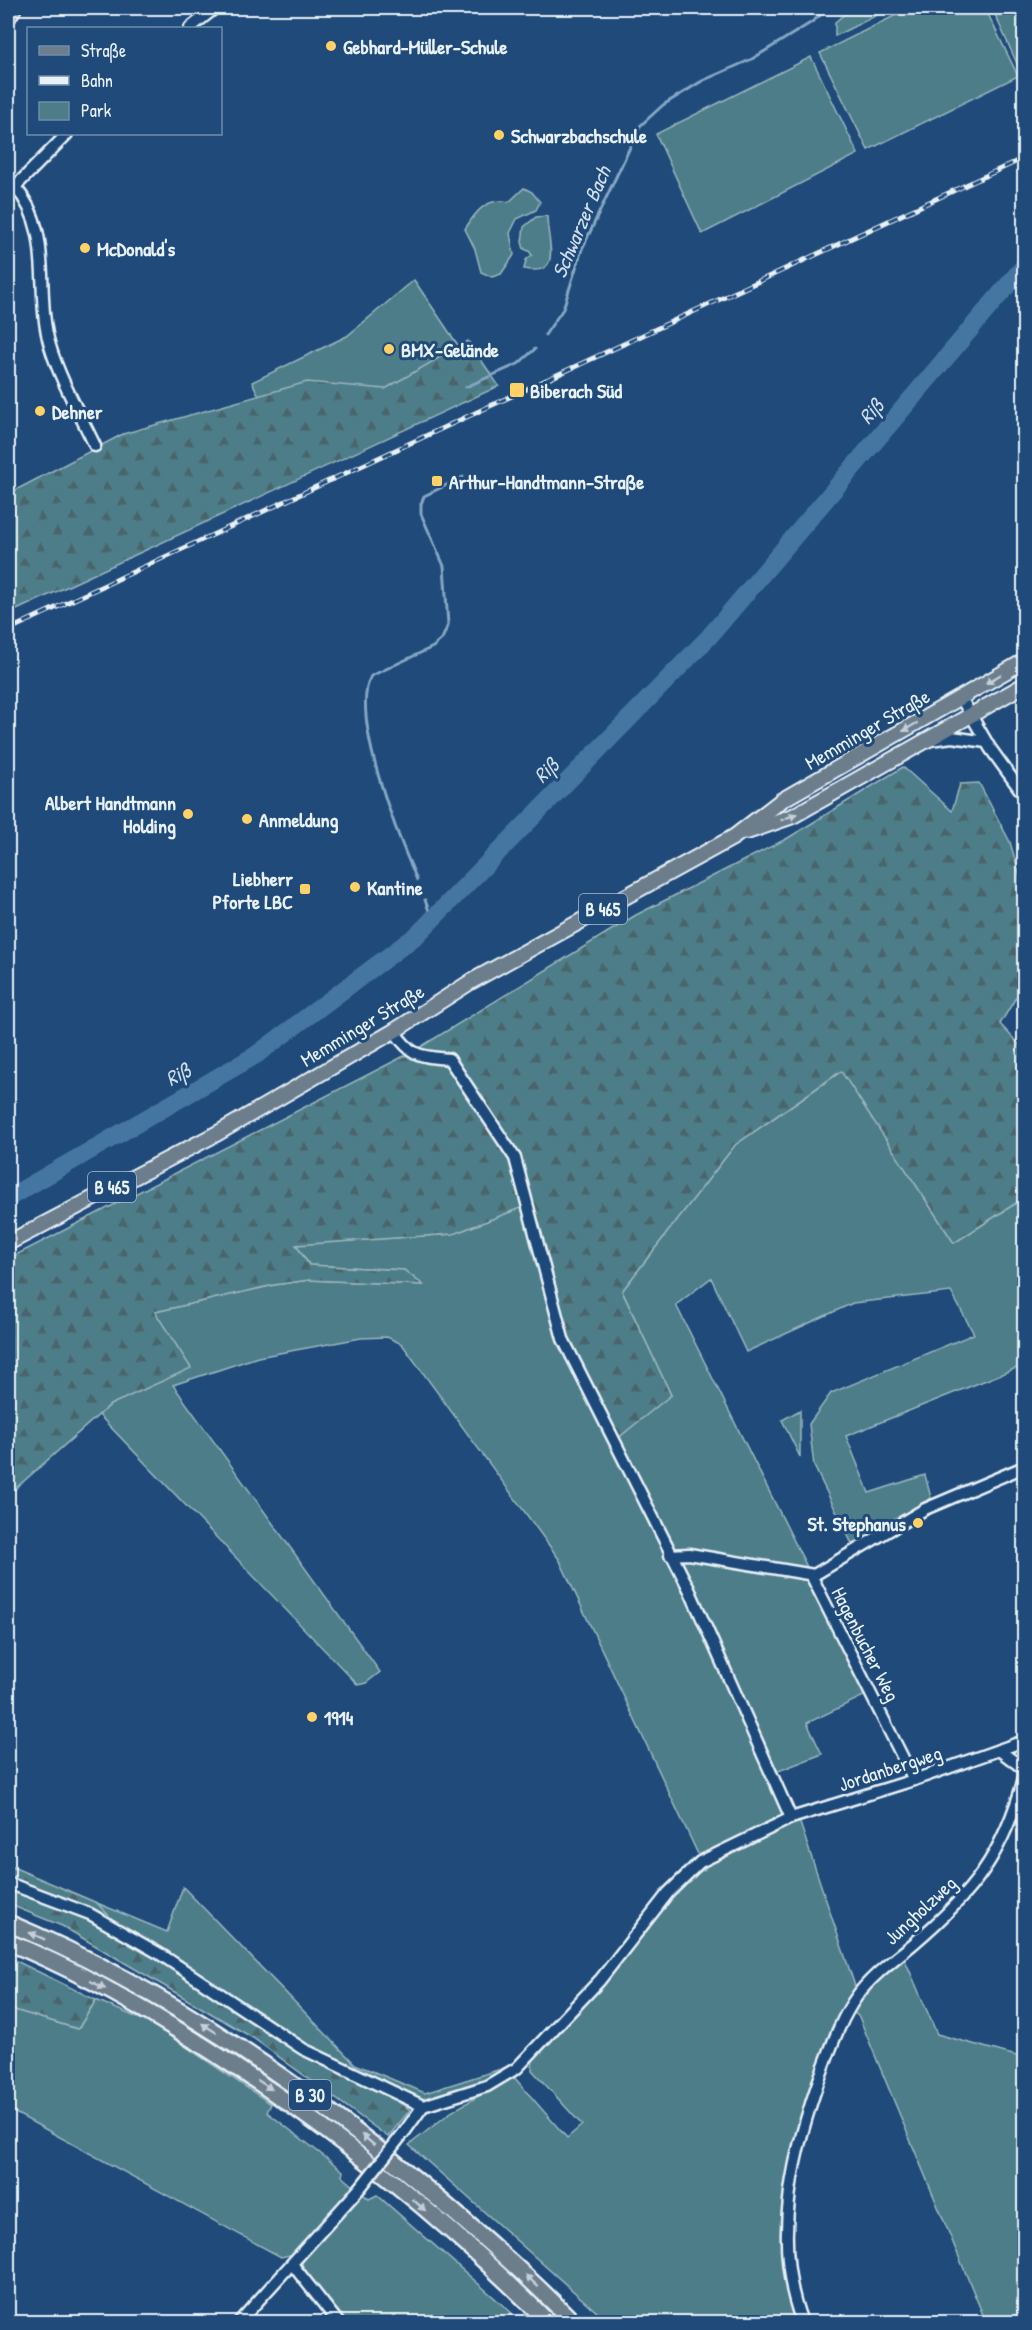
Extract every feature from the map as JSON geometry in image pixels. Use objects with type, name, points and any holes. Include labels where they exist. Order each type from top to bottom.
[{"type":"highway","name":"B 30","points":[[8,1923],[158,1996],[298,2086],[342,2119],[466,2221],[573,2322]]},
{"type":"highway","name":"B 30","points":[[8,1942],[150,2012],[278,2094],[396,2184],[548,2322]]},
{"type":"main road","points":[[8,18],[14,8]]},
{"type":"main road","name":"Memminger Straße","points":[[8,1243],[218,1133],[394,1031],[472,981],[734,837],[782,800],[1024,661]]},
{"type":"main road","name":"Memminger Straße","points":[[734,837],[793,816],[1024,685]]},
{"type":"street","points":[[191,27],[215,8]]},
{"type":"street","points":[[66,135],[43,155],[11,191],[26,199],[37,226],[44,310],[50,347],[95,446]]},
{"type":"street","points":[[961,698],[986,742],[1024,795]]},
{"type":"street","points":[[930,740],[952,737],[986,742]]},
{"type":"street","points":[[394,1031],[409,1051],[421,1057],[449,1059],[515,1158],[563,1339],[689,1589],[791,1818]]},
{"type":"street","name":"Hagenbucher Weg","points":[[914,1780],[813,1579],[814,1575],[925,1509],[1024,1467]]},
{"type":"street","points":[[670,1555],[689,1554],[814,1575]]},
{"type":"street","name":"Jordanbergweg","points":[[423,2106],[487,2086],[517,2068],[600,1980],[680,1880],[700,1862],[791,1818],[914,1780],[1024,1740]]},
{"type":"street","points":[[999,1750],[1024,1769]]},
{"type":"street","name":"Jungholzweg","points":[[802,2322],[792,2290],[787,2257],[789,2200],[812,2098],[839,2028],[857,1996],[883,1969],[963,1899],[1000,1848],[1023,1792],[1024,1778]]},
{"type":"street","points":[[8,1883],[90,1914],[170,1960],[303,2049],[423,2106],[360,2188],[239,2322]]},
{"type":"street","points":[[292,2264],[338,2322]]},
{"type":"green space","points":[[852,8],[891,8],[835,36],[835,22]]},
{"type":"green space","points":[[910,8],[985,8],[1018,76],[868,150],[820,53]]},
{"type":"green space","points":[[992,8],[1013,8],[1024,24],[1024,79]]},
{"type":"green space","points":[[811,57],[858,154],[702,234],[656,134]]},
{"type":"green space","points":[[524,188],[532,192],[540,202],[536,210],[517,219],[510,233],[514,255],[501,274],[492,277],[481,272],[475,249],[465,229],[473,216],[483,207],[494,202],[509,202]]},
{"type":"green space","points":[[547,216],[551,255],[549,263],[544,268],[536,270],[524,269],[526,260],[532,255],[524,249],[522,242],[524,227],[536,217]]},
{"type":"green space","name":"BMX-Gelände","points":[[414,280],[470,363],[360,415],[261,400],[252,382],[347,336]]},
{"type":"green space","points":[[468,341],[499,386],[8,614],[8,494],[123,434],[307,382],[385,389]]},
{"type":"green space","points":[[903,767],[952,811],[960,784],[979,783],[1010,842],[1024,890],[1021,989],[1000,1024],[1024,1050],[1024,1198],[954,1243],[841,1071],[735,1145],[622,1291],[671,1395],[617,1439],[569,1340],[533,1203],[453,1234],[296,1245],[309,1265],[404,1270],[423,1285],[309,1280],[274,1285],[155,1312],[191,1368],[110,1405],[8,1495],[8,1259],[414,1051],[636,915],[788,838]]},
{"type":"green space","points":[[842,1071],[954,1243],[1024,1198],[1024,1365],[846,1436],[869,1493],[925,1475],[931,1498],[853,1546],[814,1466],[809,1424],[831,1393],[974,1334],[951,1292],[853,1303],[746,1352],[711,1278],[676,1305],[870,1693],[807,1723],[822,1754],[768,1775],[799,1820],[859,1998],[902,1953],[937,2034],[1024,2058],[1024,2322],[986,2322],[859,2017],[847,2007],[800,2126],[785,2278],[798,2322],[608,2322],[409,2145],[451,2112],[513,2076],[567,2138],[582,2125],[532,2070],[533,2057],[656,1913],[690,1877],[705,1869],[559,1559],[402,1344],[387,1337],[361,1338],[258,1357],[173,1385],[380,1672],[366,1683],[358,1685],[99,1415],[110,1405],[155,1312],[274,1285],[309,1280],[422,1285],[404,1270],[309,1265],[296,1244],[453,1234],[534,1203],[569,1340],[671,1395],[622,1291],[735,1145]]},
{"type":"green space","points":[[800,1410],[800,1457],[782,1420]]},
{"type":"green space","points":[[8,1865],[97,1903],[134,1943],[162,1948],[327,2067],[394,2099],[410,2110],[388,2137],[253,2038],[62,1926],[8,1904]]},
{"type":"green space","points":[[183,1887],[355,2064],[425,2093],[507,2067],[533,2049],[514,2065],[486,2081],[423,2102],[331,2060],[327,2067],[162,1948],[134,1943],[97,1903],[167,1932]]},
{"type":"green space","points":[[8,1957],[96,2000],[78,2029],[8,2008]]},
{"type":"green space","points":[[96,2000],[152,2024],[271,2104],[267,2112],[343,2171],[342,2176],[369,2199],[377,2195],[522,2322],[341,2322],[303,2273],[302,2259],[294,2254],[281,2257],[8,2109],[8,2008],[78,2029]]},
{"type":"waterway","name":"Schwarzer Bach","points":[[545,335],[563,309],[582,249],[640,126],[663,105],[702,81],[752,59],[812,22],[829,8]]},
{"type":"waterway","name":"Riß","points":[[8,1198],[256,1055],[417,935],[708,638],[1024,266]]},
{"type":"waterway","name":"Schwarzer Bach","points":[[466,387],[518,364],[535,349]]},
{"type":"waterway","name":"Schwarzer Bach","points":[[417,880],[379,778],[366,719],[366,695],[371,676],[433,647],[442,639],[448,625],[444,566],[421,514],[421,504],[424,496],[463,477]]},
{"type":"waterway","name":"Schwarzer Bach","points":[[425,900],[432,919]]},
{"type":"railway","points":[[8,630],[1024,158]]},
{"type":"place","name":"Gebhard-Müller-Schule","points":[[331,46]]},
{"type":"place","name":"Schwarzbachschule","points":[[499,135]]},
{"type":"place","name":"McDonald's","points":[[85,248]]},
{"type":"place","name":"BMX-Gelände","points":[[389,349]]},
{"type":"place","name":"Biberach Süd","points":[[517,390]]},
{"type":"place","name":"Dehner","points":[[40,411]]},
{"type":"place","name":"Arthur-Handtmann-Straße","points":[[437,481]]},
{"type":"place","name":"Albert Handtmann Holding","points":[[188,814]]},
{"type":"place","name":"Anmeldung","points":[[247,819]]},
{"type":"place","name":"Kantine","points":[[355,887]]},
{"type":"place","name":"Liebherr Pforte LBC","points":[[305,889]]},
{"type":"place","name":"St. Stephanus","points":[[918,1523]]},
{"type":"place","name":"1914","points":[[312,1717]]}]
